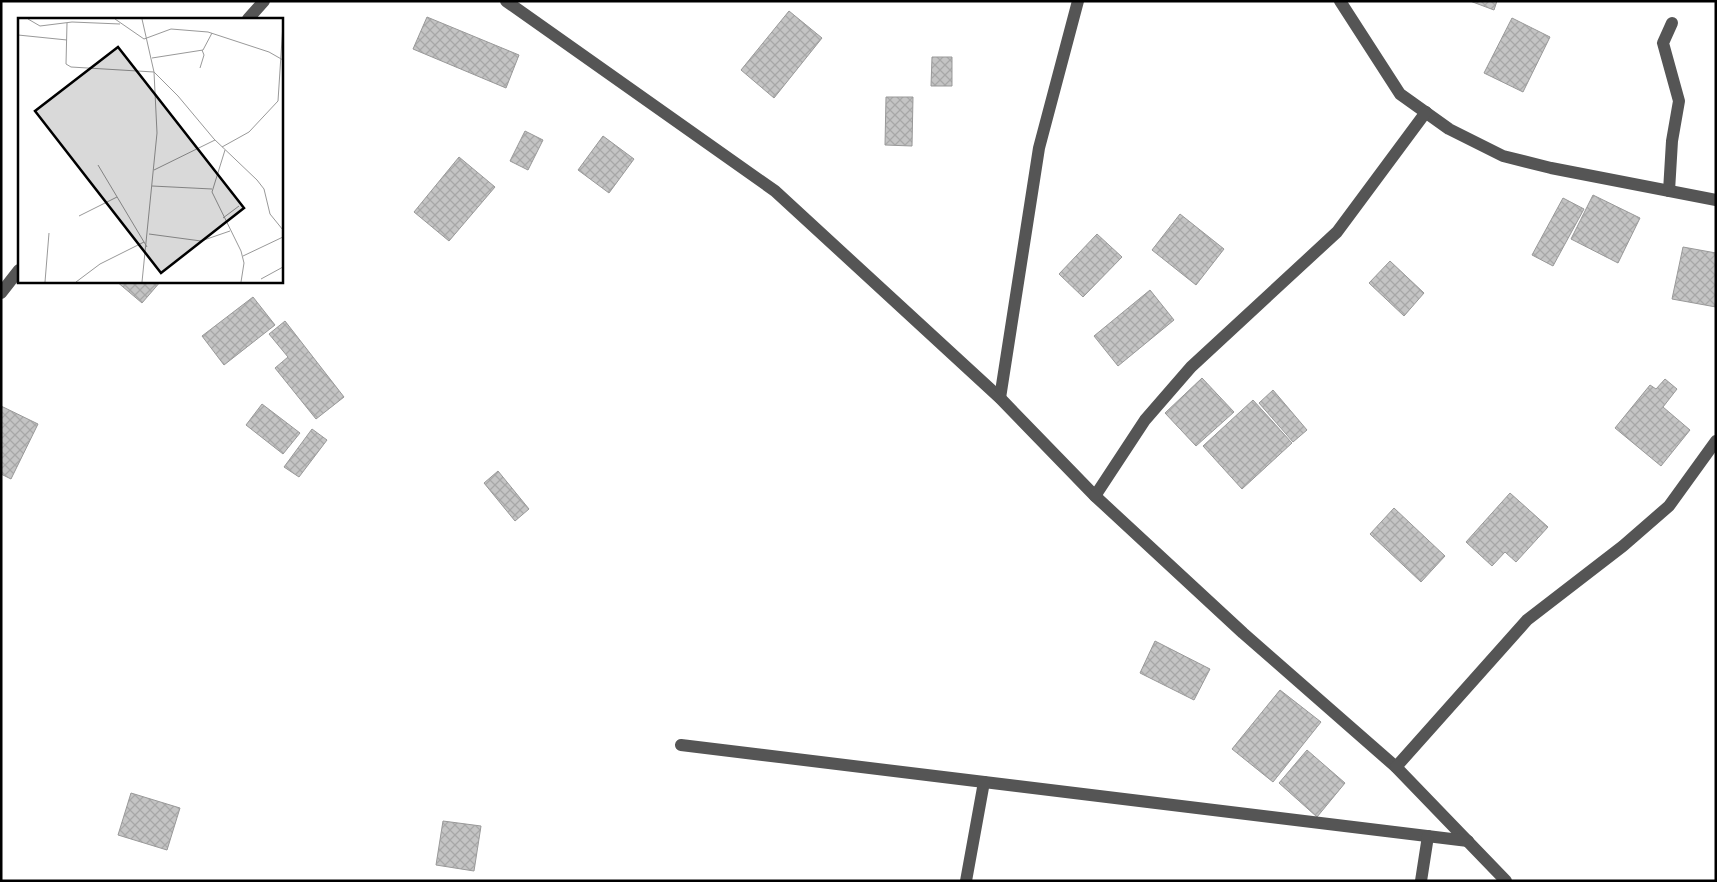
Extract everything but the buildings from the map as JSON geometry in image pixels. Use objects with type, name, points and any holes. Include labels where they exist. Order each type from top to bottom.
[{"type":"street","points":[[249,18],[264,1]]},
{"type":"street","points":[[506,1],[775,191],[1000,398],[1095,496],[1243,633],[1396,767],[1506,881]]},
{"type":"street","points":[[1000,398],[1039,148],[1078,1]]},
{"type":"street","points":[[1340,1],[1400,94],[1449,129],[1503,156],[1551,168],[1716,200]]},
{"type":"street","points":[[1669,191],[1672,141],[1679,101],[1663,43],[1672,24]]},
{"type":"street","points":[[1095,496],[1145,420],[1191,367],[1337,232],[1426,112]]},
{"type":"street","points":[[1,293],[18,271]]},
{"type":"street","points":[[1396,767],[1527,620],[1623,546],[1669,506],[1716,440]]},
{"type":"street","points":[[680,745],[1468,841]]},
{"type":"street","points":[[966,881],[984,782]]},
{"type":"street","points":[[1421,881],[1428,836]]}]
